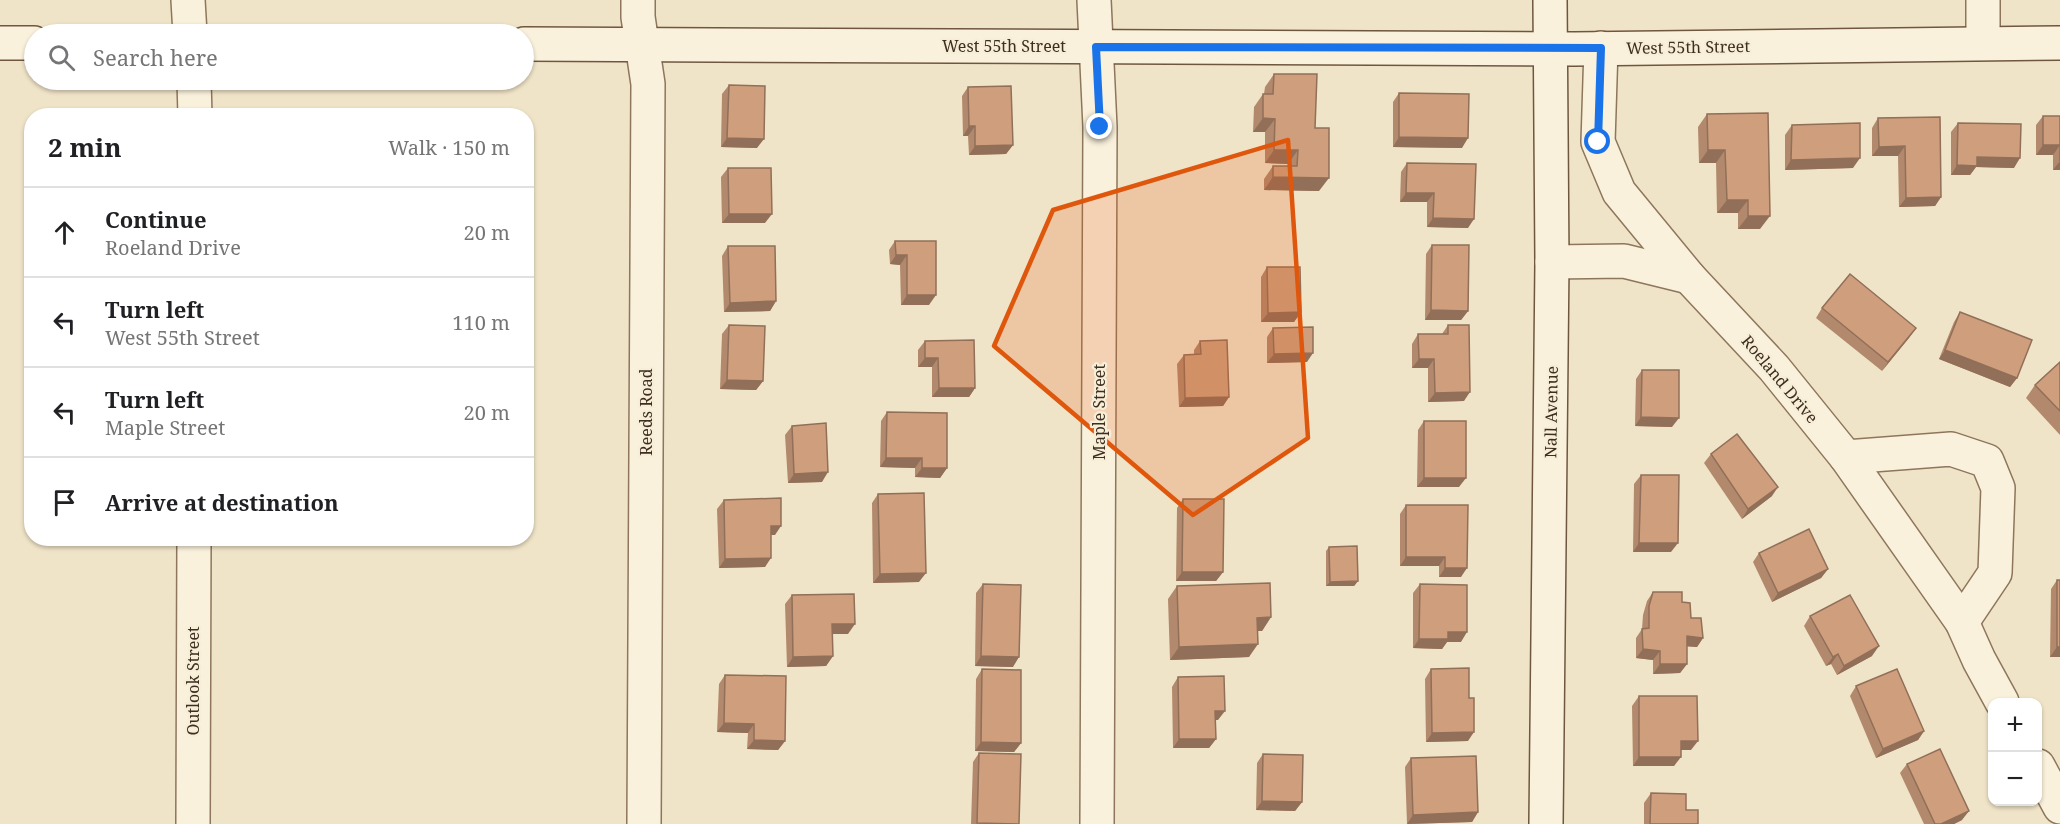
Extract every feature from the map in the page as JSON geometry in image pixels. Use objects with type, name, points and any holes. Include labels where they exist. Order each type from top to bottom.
[{"type":"street","points":[[188,0],[189,24]]},
{"type":"street","name":"Reeds Road","points":[[638,0],[638,17],[648,84],[644,824]]},
{"type":"street","name":"Maple Street","points":[[1094,0],[1100,127],[1097,824]]},
{"type":"street","name":"Nall Avenue","points":[[1546,824],[1552,262],[1550,0]]},
{"type":"street","points":[[1983,0],[1983,43]]},
{"type":"street","points":[[0,42],[24,43]]},
{"type":"street","name":"West 55th Street","points":[[534,44],[1550,49],[2060,43]]},
{"type":"street","name":"Roeland Drive","points":[[1601,48],[1598,142],[1619,192],[1689,277],[1774,368],[1846,457],[1962,622],[2000,698]]},
{"type":"street","points":[[194,90],[195,108]]},
{"type":"street","points":[[1552,262],[1624,261],[1689,277]]},
{"type":"street","points":[[1846,457],[1951,449],[1987,461],[1998,488],[1995,573],[1962,622]]},
{"type":"street","name":"Outlook Street","points":[[193,824],[194,546]]},
{"type":"street","points":[[2042,775],[2060,807]]},
{"type":"highlighted area","points":[[1288,140],[1308,438],[1193,515],[994,346],[1053,210]]},
{"type":"building","points":[[1274,74],[1317,74],[1315,128],[1329,128],[1329,178],[1273,177],[1273,166],[1297,166],[1298,150],[1274,150],[1275,119],[1263,118],[1263,94],[1273,94]]},
{"type":"building","points":[[729,85],[765,86],[764,139],[727,138]]},
{"type":"building","points":[[1011,86],[1013,145],[975,146],[975,126],[969,126],[968,87]]},
{"type":"building","points":[[1399,93],[1469,94],[1468,138],[1399,137]]},
{"type":"building","points":[[1768,113],[1770,216],[1748,216],[1748,200],[1727,200],[1725,150],[1708,150],[1707,114]]},
{"type":"building","points":[[2043,116],[2060,116],[2060,145],[2043,145]]},
{"type":"building","points":[[1940,117],[1941,197],[1906,198],[1905,146],[1879,147],[1878,118]]},
{"type":"building","points":[[1860,123],[1860,158],[1791,160],[1792,125]]},
{"type":"building","points":[[1958,123],[2021,124],[2020,158],[1977,157],[1977,166],[1957,165]]},
{"type":"building","points":[[1407,163],[1476,164],[1474,219],[1433,218],[1434,193],[1406,193]]},
{"type":"building","points":[[728,168],[771,168],[772,214],[729,214]]},
{"type":"building","points":[[895,241],[936,241],[936,295],[907,295],[907,255],[896,255]]},
{"type":"building","points":[[1432,245],[1469,245],[1468,311],[1431,310]]},
{"type":"building","points":[[728,246],[775,246],[776,301],[730,303]]},
{"type":"building","points":[[1267,267],[1300,267],[1301,312],[1268,313]]},
{"type":"building","points":[[1850,274],[1916,328],[1888,362],[1822,308]]},
{"type":"building","points":[[1960,312],[2032,340],[2017,378],[1945,350]]},
{"type":"building","points":[[729,325],[765,326],[763,381],[727,380]]},
{"type":"building","points":[[1448,325],[1469,325],[1470,392],[1435,393],[1434,359],[1419,359],[1418,334],[1448,334]]},
{"type":"building","points":[[1313,327],[1313,353],[1274,354],[1273,328]]},
{"type":"building","points":[[974,340],[975,388],[939,388],[938,358],[925,358],[925,341]]},
{"type":"building","points":[[1227,340],[1229,397],[1185,398],[1184,355],[1201,354],[1200,341]]},
{"type":"building","points":[[2060,362],[2060,411],[2035,385]]},
{"type":"building","points":[[1642,370],[1679,370],[1679,418],[1641,417]]},
{"type":"building","points":[[887,412],[947,413],[947,468],[922,468],[922,458],[886,458]]},
{"type":"building","points":[[1424,421],[1466,421],[1466,478],[1424,478]]},
{"type":"building","points":[[826,423],[828,472],[794,474],[792,426]]},
{"type":"building","points":[[1737,434],[1778,487],[1748,509],[1711,454]]},
{"type":"building","points":[[1641,475],[1679,475],[1678,543],[1639,543]]},
{"type":"building","points":[[924,493],[926,573],[880,574],[878,494]]},
{"type":"building","points":[[781,498],[781,526],[771,526],[771,558],[725,559],[724,500]]},
{"type":"building","points":[[1183,499],[1224,499],[1223,572],[1182,572]]},
{"type":"building","points":[[1406,505],[1468,505],[1467,568],[1445,568],[1445,557],[1406,557]]},
{"type":"building","points":[[1809,529],[1828,569],[1778,593],[1759,553]]},
{"type":"building","points":[[1357,546],[1358,581],[1330,582],[1329,547]]},
{"type":"building","points":[[2057,580],[2060,580],[2060,647],[2057,647]]},
{"type":"building","points":[[1270,583],[1271,617],[1257,618],[1258,644],[1179,647],[1177,586]]},
{"type":"building","points":[[983,584],[1021,585],[1019,657],[981,656]]},
{"type":"building","points":[[1420,584],[1467,585],[1467,632],[1448,632],[1448,639],[1419,639]]},
{"type":"building","points":[[1653,592],[1682,592],[1682,602],[1690,603],[1691,618],[1701,618],[1703,638],[1687,636],[1687,664],[1660,664],[1660,651],[1643,649],[1642,629],[1649,628],[1649,606]]},
{"type":"building","points":[[854,594],[855,624],[832,624],[833,656],[793,657],[792,595]]},
{"type":"building","points":[[1850,595],[1879,646],[1844,666],[1838,654],[1833,657],[1810,616]]},
{"type":"building","points":[[1469,668],[1469,698],[1474,698],[1474,732],[1432,733],[1431,669]]},
{"type":"building","points":[[982,669],[1021,670],[1021,743],[981,742]]},
{"type":"building","points":[[1897,669],[1924,731],[1883,749],[1856,686]]},
{"type":"building","points":[[725,675],[786,676],[785,741],[754,740],[754,724],[724,723]]},
{"type":"building","points":[[1224,676],[1225,711],[1215,711],[1216,739],[1179,739],[1178,677]]},
{"type":"building","points":[[1639,696],[1697,696],[1698,741],[1681,741],[1681,757],[1639,757]]},
{"type":"building","points":[[1940,749],[1969,811],[1941,824],[1935,824],[1907,764]]},
{"type":"building","points":[[979,753],[1021,754],[1019,824],[977,823]]},
{"type":"building","points":[[1263,754],[1303,755],[1302,802],[1262,801]]},
{"type":"building","points":[[1476,756],[1478,812],[1413,815],[1411,758]]},
{"type":"building","points":[[1651,793],[1686,794],[1686,810],[1698,810],[1698,824],[1650,824]]},
{"type":"route","points":[[1100,127],[1096,47],[1601,48],[1598,142]]}]
